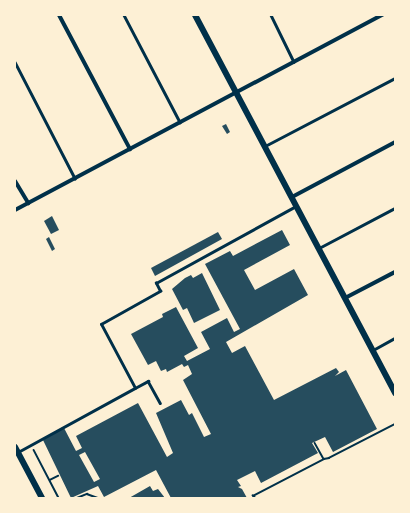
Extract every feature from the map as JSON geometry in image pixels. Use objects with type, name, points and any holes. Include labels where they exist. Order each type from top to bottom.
[{"type":"street","points":[[59,15],[130,149]]},
{"type":"street","points":[[195,15],[395,393]]},
{"type":"street","points":[[15,210],[382,15]]},
{"type":"street","points":[[292,198],[395,142]]},
{"type":"street","points":[[15,180],[28,203]]},
{"type":"street","points":[[345,298],[395,272]]},
{"type":"street","points":[[16,450],[42,498]]},
{"type":"lane","points":[[124,15],[180,122]]},
{"type":"lane","points":[[271,15],[294,62]]},
{"type":"lane","points":[[15,62],[75,178]]},
{"type":"lane","points":[[265,146],[395,78]]},
{"type":"lane","points":[[135,388],[101,324],[160,291],[156,283],[296,206]]},
{"type":"lane","points":[[318,248],[395,208]]},
{"type":"lane","points":[[372,350],[395,338]]},
{"type":"lane","points":[[16,450],[31,444],[148,380],[160,403]]},
{"type":"path","points":[[255,498],[253,496],[395,424]]},
{"type":"path","points":[[315,443],[324,459]]},
{"type":"path","points":[[31,444],[59,498]]},
{"type":"path","points":[[50,480],[58,476]]},
{"type":"path","points":[[77,498],[87,494],[98,498]]},
{"type":"building","points":[[226,124],[230,132],[227,134],[222,126]]},
{"type":"building","points":[[52,216],[59,230],[51,234],[44,221]]},
{"type":"building","points":[[282,230],[290,245],[244,270],[255,290],[294,269],[308,295],[226,342],[232,353],[245,346],[274,400],[336,368],[339,372],[335,376],[346,370],[377,429],[333,452],[325,437],[312,443],[318,453],[261,483],[255,471],[237,480],[241,486],[238,487],[242,489],[247,498],[171,498],[156,470],[104,497],[98,486],[71,498],[43,440],[64,428],[76,451],[82,448],[76,436],[138,403],[167,457],[173,453],[156,413],[181,400],[189,415],[192,413],[204,437],[211,434],[183,380],[192,374],[188,365],[184,367],[182,364],[167,372],[166,369],[161,371],[156,361],[148,365],[131,334],[163,317],[162,314],[176,307],[198,348],[184,356],[187,361],[210,349],[201,332],[227,318],[234,332],[240,329],[205,264],[230,251],[233,256]],"holes":[[[85,452],[100,479],[94,482],[79,455]]]},
{"type":"building","points":[[218,232],[222,239],[155,276],[151,268]]},
{"type":"building","points":[[49,237],[55,249],[52,251],[46,239]]},
{"type":"building","points":[[202,273],[220,310],[194,323],[187,308],[183,310],[172,289],[185,278],[191,275],[193,278]]},
{"type":"building","points":[[150,486],[153,491],[158,489],[165,498],[129,498]]}]
